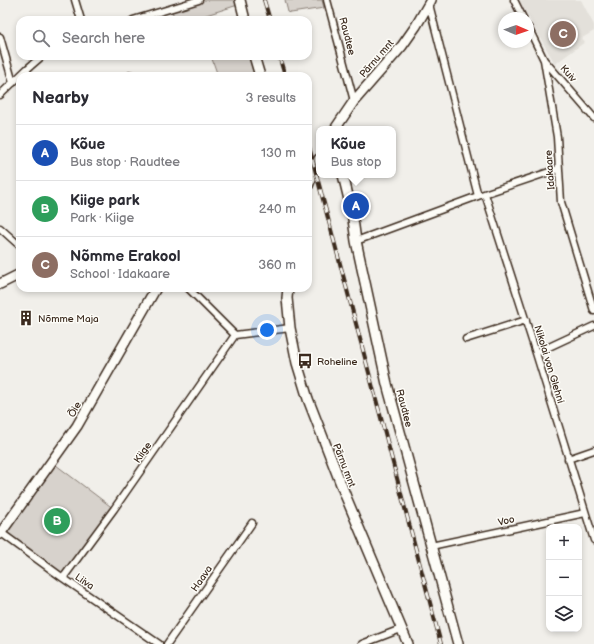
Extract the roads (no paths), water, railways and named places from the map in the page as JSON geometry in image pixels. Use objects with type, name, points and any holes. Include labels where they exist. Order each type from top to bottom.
[{"type":"street","points":[[75,0],[80,16]]},
{"type":"street","points":[[146,16],[199,0]]},
{"type":"street","points":[[240,0],[244,16]]},
{"type":"street","name":"Raudtee","points":[[327,0],[354,101]]},
{"type":"street","points":[[514,0],[521,12]]},
{"type":"street","name":"Pärnu mnt","points":[[336,126],[354,101],[402,46],[430,2]]},
{"type":"street","name":"Nikolai von Glehni","points":[[430,2],[481,195],[526,320],[594,540]]},
{"type":"street","points":[[0,37],[13,83]]},
{"type":"street","name":"Idakaare","points":[[534,39],[544,60],[557,137],[561,202],[594,311]]},
{"type":"street","points":[[24,72],[37,60]]},
{"type":"street","points":[[255,60],[259,72]]},
{"type":"street","name":"Kuiv","points":[[544,60],[594,118]]},
{"type":"street","points":[[0,95],[16,80]]},
{"type":"street","points":[[312,176],[316,166]]},
{"type":"street","points":[[356,241],[481,195],[558,169]]},
{"type":"street","name":"Raudtee","points":[[344,178],[387,384],[458,644]]},
{"type":"street","points":[[0,228],[16,242]]},
{"type":"street","points":[[0,284],[16,276]]},
{"type":"street","name":"Õie","points":[[0,533],[77,426],[154,292]]},
{"type":"street","points":[[192,292],[235,335],[290,328]]},
{"type":"street","name":"Pärnu mnt","points":[[288,292],[290,328],[297,363],[308,399],[346,497],[408,644]]},
{"type":"street","points":[[466,340],[526,320]]},
{"type":"street","points":[[536,353],[594,326]]},
{"type":"street","name":"Kiige","points":[[63,578],[114,509],[235,335]]},
{"type":"street","points":[[568,459],[594,450]]},
{"type":"street","name":"Voo","points":[[431,546],[585,513]]},
{"type":"street","name":"Haava","points":[[167,644],[252,523]]},
{"type":"street","name":"Liiva","points":[[0,533],[159,644]]},
{"type":"street","points":[[362,644],[401,629]]},
{"type":"railway","points":[[264,0],[269,16]]},
{"type":"railway","points":[[280,60],[284,72]]},
{"type":"railway","points":[[312,158],[316,173]]},
{"type":"railway","points":[[317,178],[441,644]]},
{"type":"place","name":"Nõmme Erakool","points":[[563,34]]},
{"type":"place","name":"Kõue","points":[[356,206]]},
{"type":"place","name":"Nõmme Maja","points":[[26,318]]},
{"type":"place","name":"Roheline","points":[[305,361]]},
{"type":"place","name":"Kiige park","points":[[57,521]]}]
